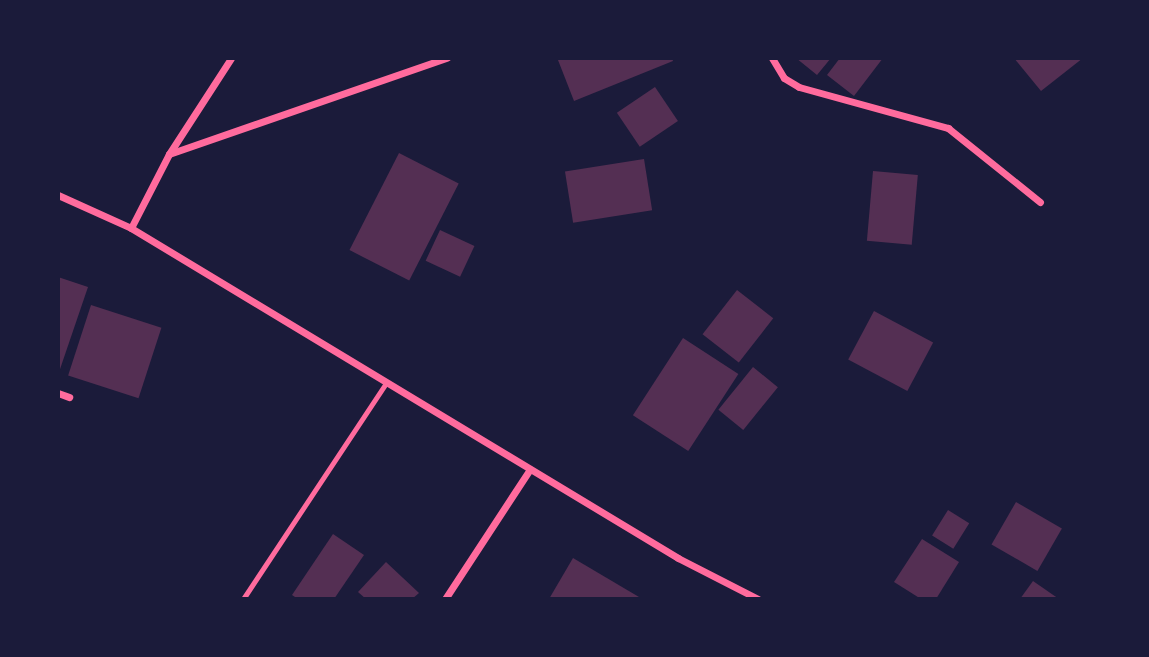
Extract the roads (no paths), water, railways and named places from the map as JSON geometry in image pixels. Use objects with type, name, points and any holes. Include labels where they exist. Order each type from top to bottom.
[{"type":"street","points":[[131,228],[169,154],[231,58]]},
{"type":"street","points":[[169,154],[447,58]]},
{"type":"street","points":[[772,58],[784,78],[799,87],[948,128],[1040,202]]},
{"type":"street","points":[[58,195],[131,228],[678,558],[753,598]]},
{"type":"street","points":[[58,393],[69,397]]},
{"type":"street","points":[[446,599],[530,469]]},
{"type":"lane","points":[[243,599],[386,383]]}]
